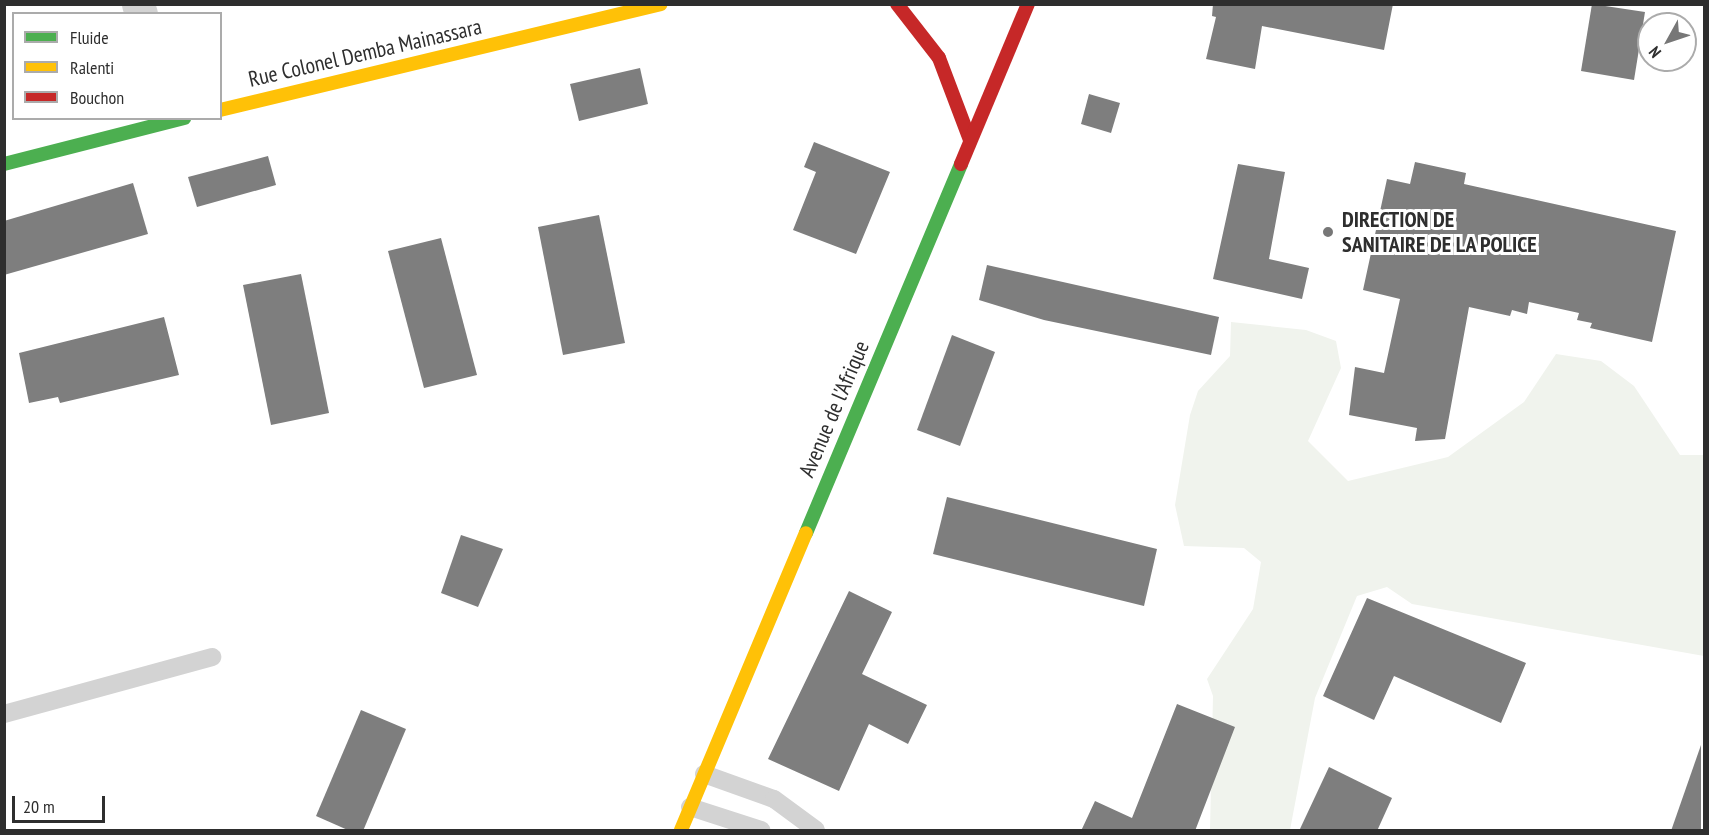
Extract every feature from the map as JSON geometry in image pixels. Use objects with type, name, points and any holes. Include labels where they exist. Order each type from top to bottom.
[{"type":"main road","name":"Rue Colonel Demba Mainassara","points":[[222,110],[660,4]]},
{"type":"main road","points":[[897,4],[939,58],[970,140]]},
{"type":"main road","points":[[1007,4],[1018,28]]},
{"type":"main road","name":"Avenue de l'Afrique","points":[[681,831],[1028,4]]},
{"type":"main road","points":[[4,164],[172,120]]},
{"type":"lane","points":[[4,714],[212,657]]},
{"type":"lane","points":[[704,774],[774,799],[816,831]]},
{"type":"lane","points":[[690,807],[761,831]]},
{"type":"shaded area","points":[[1231,322],[1306,330],[1336,341],[1341,368],[1308,441],[1348,481],[1448,457],[1524,402],[1556,354],[1601,361],[1634,386],[1680,455],[1704,455],[1704,656],[1412,604],[1387,587],[1357,596],[1315,698],[1290,830],[1210,830],[1213,696],[1207,679],[1253,609],[1261,562],[1244,548],[1184,546],[1175,505],[1190,415],[1198,391],[1230,356]]},
{"type":"building","points":[[1213,4],[1393,4],[1384,50],[1262,26],[1255,69],[1206,59],[1216,17],[1212,16]]},
{"type":"building","points":[[1592,4],[1645,12],[1637,12],[1637,61],[1634,80],[1581,71]]},
{"type":"building","points":[[640,68],[648,104],[579,121],[570,84]]},
{"type":"building","points":[[1089,94],[1120,103],[1111,133],[1081,124]]},
{"type":"building","points":[[814,142],[890,172],[856,254],[793,230],[816,172],[804,167]]},
{"type":"building","points":[[268,156],[276,185],[197,207],[188,177]]},
{"type":"building","points":[[1415,162],[1466,173],[1464,184],[1676,231],[1652,342],[1590,328],[1592,323],[1577,320],[1579,313],[1529,302],[1527,314],[1512,310],[1510,316],[1469,307],[1445,439],[1415,441],[1417,428],[1349,415],[1355,367],[1384,373],[1400,299],[1363,290],[1387,179],[1410,184]]},
{"type":"building","points":[[1238,164],[1285,172],[1269,259],[1309,268],[1302,299],[1213,279]]},
{"type":"building","points":[[133,183],[148,234],[4,275],[4,221]]},
{"type":"building","points":[[599,215],[625,343],[563,355],[538,227]]},
{"type":"building","points":[[441,238],[477,375],[424,388],[388,251]]},
{"type":"building","points":[[987,265],[1219,317],[1211,355],[1044,320],[979,300]]},
{"type":"building","points":[[301,274],[329,413],[271,425],[243,285]]},
{"type":"building","points":[[164,317],[179,375],[60,403],[58,397],[29,403],[19,353]]},
{"type":"building","points":[[952,335],[995,352],[960,446],[917,430]]},
{"type":"building","points":[[947,497],[1157,549],[1144,606],[933,554]]},
{"type":"building","points":[[461,535],[503,549],[478,607],[441,593]]},
{"type":"building","points":[[849,591],[892,612],[862,674],[927,705],[908,744],[869,724],[839,791],[768,759]]},
{"type":"building","points":[[1367,598],[1526,663],[1501,723],[1394,676],[1374,720],[1323,696]]},
{"type":"building","points":[[1177,704],[1235,727],[1195,831],[1081,831],[1095,801],[1132,818]]},
{"type":"building","points":[[361,710],[406,729],[363,831],[350,831],[316,816]]},
{"type":"building","points":[[1701,745],[1701,831],[1671,831]]},
{"type":"building","points":[[1329,767],[1392,798],[1377,831],[1299,831]]},
{"type":"traffic: fast","points":[[4,164],[176,120]]},
{"type":"traffic: fast","points":[[806,533],[961,164]]},
{"type":"traffic: slow","points":[[222,110],[660,4]]},
{"type":"traffic: slow","points":[[681,830],[806,533]]},
{"type":"traffic: jam","points":[[897,4],[939,58],[970,140]]},
{"type":"traffic: jam","points":[[961,164],[1028,4]]},
{"type":"place","name":"DIRECTION DE SANITAIRE DE LA POLICE","points":[[1328,232]]}]
